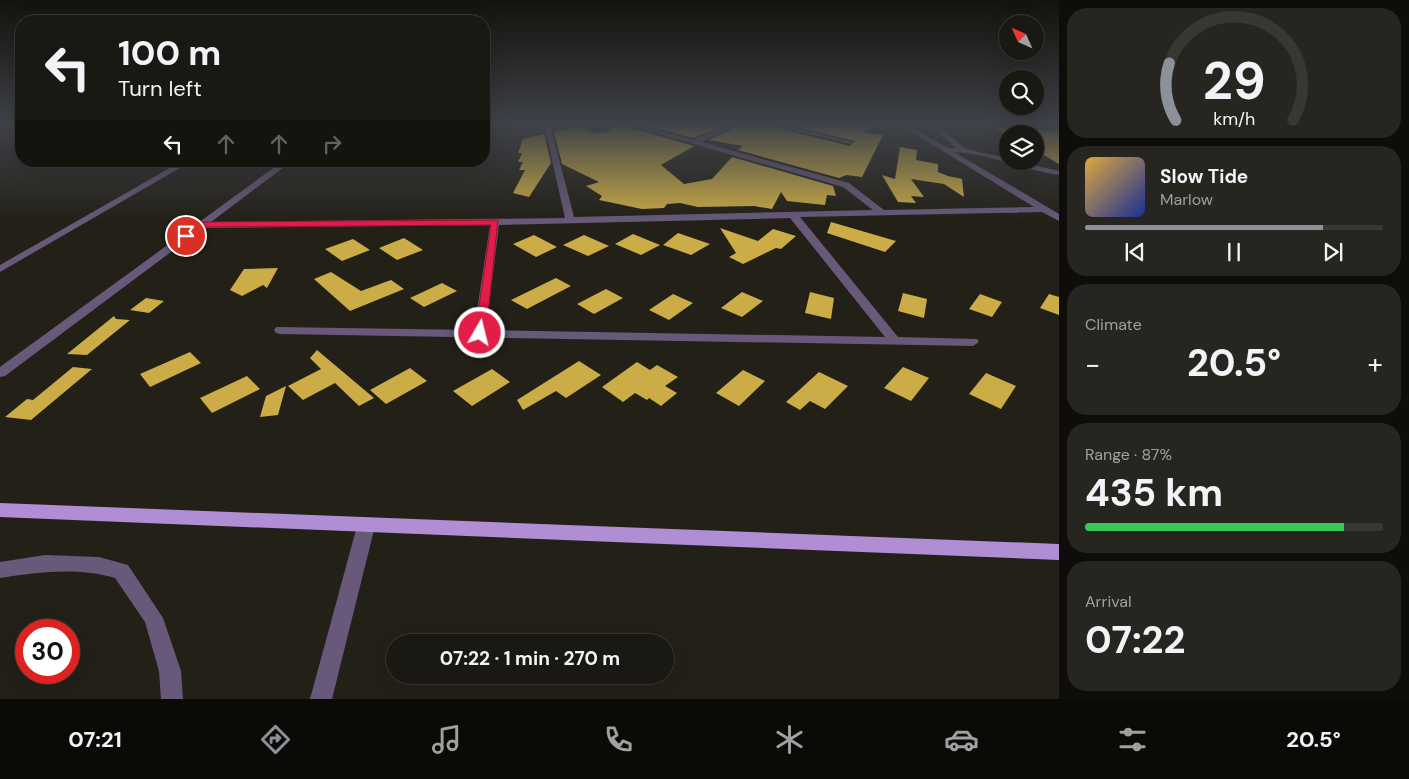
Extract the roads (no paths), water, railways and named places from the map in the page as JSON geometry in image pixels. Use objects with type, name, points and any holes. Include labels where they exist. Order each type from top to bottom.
[{"type":"main road","points":[[0,510],[1059,552]]},
{"type":"street","points":[[555,157],[570,220]]},
{"type":"street","points":[[746,157],[846,185],[883,214]]},
{"type":"street","points":[[960,157],[1059,218]]},
{"type":"street","points":[[987,157],[1028,168],[1059,173]]},
{"type":"street","points":[[0,270],[178,167]]},
{"type":"street","points":[[0,373],[280,167]]},
{"type":"street","points":[[202,225],[495,222],[1043,209]]},
{"type":"street","points":[[793,216],[894,340]]},
{"type":"street","points":[[480,333],[495,222]]},
{"type":"street","points":[[280,330],[973,342]]},
{"type":"street","points":[[321,699],[366,526]]},
{"type":"street","points":[[0,570],[45,563],[99,565],[120,571],[153,618],[170,671],[172,699]]}]
